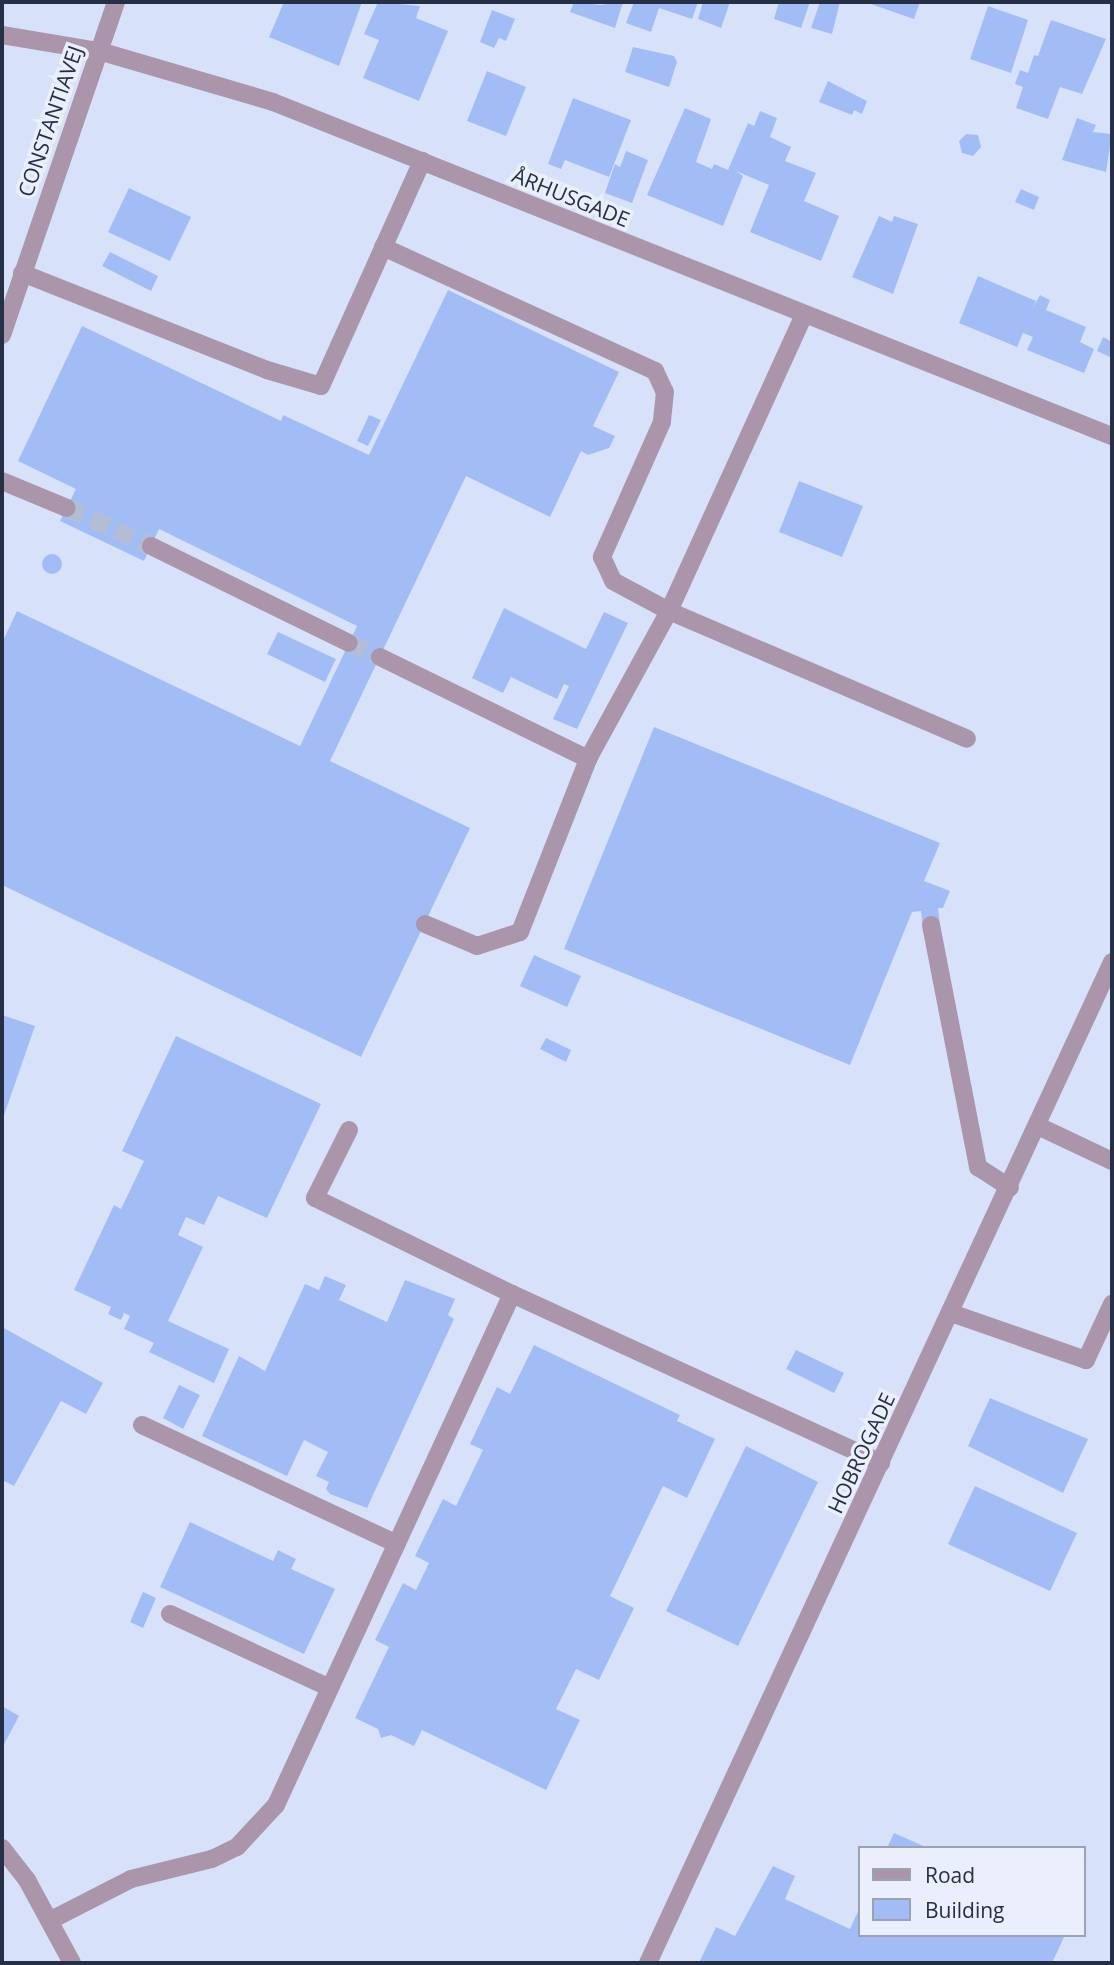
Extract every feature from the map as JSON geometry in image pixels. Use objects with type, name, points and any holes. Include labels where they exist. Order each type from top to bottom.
[{"type":"street","name":"CONSTANTIAVEJ","points":[[2,335],[116,2]]},
{"type":"street","name":"ÅRHUSGADE","points":[[2,35],[99,51],[273,102],[1112,436]]},
{"type":"street","points":[[22,273],[267,370],[321,386],[422,161]]},
{"type":"street","points":[[383,247],[655,371],[665,392],[662,422],[603,557],[613,582],[669,611],[967,739]]},
{"type":"street","points":[[425,924],[477,946],[520,932],[588,759],[669,611],[804,315]]},
{"type":"street","points":[[2,481],[67,508]]},
{"type":"street","points":[[151,546],[349,643]]},
{"type":"street","points":[[380,657],[588,759]]},
{"type":"street","points":[[932,925],[978,1167],[1010,1188]]},
{"type":"street","name":"HOBROGADE","points":[[648,1963],[1010,1188],[1112,962]]},
{"type":"street","points":[[1038,1126],[1112,1161]]},
{"type":"street","points":[[349,1130],[315,1198],[512,1294],[881,1464]]},
{"type":"street","points":[[51,1920],[131,1879],[212,1859],[237,1847],[276,1805],[512,1294]]},
{"type":"street","points":[[951,1313],[1086,1360],[1112,1304]]},
{"type":"street","points":[[142,1426],[397,1544]]},
{"type":"street","points":[[170,1614],[330,1688]]},
{"type":"street","points":[[2,1848],[51,1920],[72,1963]]},
{"type":"building","points":[[284,2],[362,2],[339,66],[269,37]]},
{"type":"building","points":[[378,2],[420,6],[416,18],[448,31],[419,101],[363,78],[379,40],[364,34]]},
{"type":"building","points":[[574,2],[600,5],[623,2],[615,28],[570,12]]},
{"type":"building","points":[[634,2],[698,2],[692,19],[659,8],[651,32],[626,23]]},
{"type":"building","points":[[703,2],[730,2],[721,28],[698,19]]},
{"type":"building","points":[[779,2],[810,2],[801,28],[774,19]]},
{"type":"building","points":[[820,2],[840,2],[832,34],[811,28]]},
{"type":"building","points":[[865,2],[920,2],[914,19]]},
{"type":"building","points":[[988,6],[1028,20],[1011,73],[970,59]]},
{"type":"building","points":[[492,10],[515,19],[506,41],[499,38],[494,48],[480,42]]},
{"type":"building","points":[[1051,20],[1106,39],[1082,94],[1060,87],[1048,119],[1016,108],[1023,87],[1015,84],[1020,70],[1028,73],[1034,55],[1038,56]]},
{"type":"building","points":[[633,47],[674,56],[677,62],[669,87],[625,72]]},
{"type":"building","points":[[487,71],[526,87],[506,136],[467,121]]},
{"type":"building","points":[[828,81],[867,101],[862,114],[854,110],[852,115],[819,102]]},
{"type":"building","points":[[573,98],[631,120],[609,177],[565,160],[561,169],[548,164]]},
{"type":"building","points":[[685,108],[711,119],[696,162],[712,169],[714,164],[728,170],[748,123],[754,126],[760,111],[777,118],[770,137],[791,147],[785,161],[816,173],[804,201],[839,216],[821,261],[750,232],[769,185],[736,171],[743,176],[723,226],[647,195]]},
{"type":"building","points":[[1077,118],[1096,125],[1093,132],[1112,134],[1106,172],[1062,160]]},
{"type":"building","points":[[966,134],[978,135],[981,147],[973,156],[962,153],[959,141]]},
{"type":"building","points":[[626,151],[648,160],[632,203],[605,193],[615,164],[620,167]]},
{"type":"building","points":[[129,188],[191,217],[170,261],[108,232]]},
{"type":"building","points":[[1021,189],[1039,197],[1034,210],[1015,202]]},
{"type":"building","points":[[879,216],[892,222],[894,216],[918,224],[893,294],[852,277]]},
{"type":"building","points":[[110,252],[158,276],[151,291],[102,266]]},
{"type":"building","points":[[978,276],[1036,301],[1033,308],[1040,295],[1050,300],[1046,310],[1086,327],[1080,342],[1094,349],[1084,373],[1027,350],[1033,337],[1023,333],[1017,347],[959,323]]},
{"type":"building","points":[[448,290],[619,372],[593,426],[615,436],[609,448],[588,455],[581,451],[550,517],[466,476],[330,761],[470,828],[361,1057],[2,885],[2,643],[17,611],[300,746],[357,626],[159,529],[144,561],[60,521],[76,489],[18,461],[82,326],[281,421],[283,415],[369,455]]},
{"type":"building","points":[[1103,337],[1112,342],[1112,358],[1097,351]]},
{"type":"building","points":[[369,415],[381,420],[368,446],[357,441]]},
{"type":"building","points":[[799,481],[863,506],[842,557],[779,532]]},
{"type":"building","points":[[48,554],[56,554],[62,564],[56,574],[48,574],[42,568],[42,560]]},
{"type":"building","points":[[504,608],[586,649],[604,612],[628,623],[577,729],[553,719],[569,686],[564,684],[557,699],[511,677],[503,693],[472,678]]},
{"type":"building","points":[[278,632],[336,659],[325,682],[267,654]]},
{"type":"building","points":[[654,727],[940,843],[924,881],[950,891],[943,908],[938,908],[940,924],[923,927],[921,911],[912,912],[850,1065],[564,949]]},
{"type":"building","points":[[534,955],[581,976],[567,1007],[520,986]]},
{"type":"building","points":[[2,1015],[35,1026],[2,1121]]},
{"type":"building","points":[[176,1036],[321,1104],[267,1218],[218,1196],[204,1225],[186,1217],[178,1235],[203,1247],[168,1321],[229,1349],[214,1383],[149,1352],[154,1343],[124,1329],[130,1316],[124,1313],[121,1320],[108,1314],[111,1307],[74,1290],[114,1205],[121,1209],[144,1161],[122,1151]]},
{"type":"building","points":[[546,1038],[571,1050],[566,1062],[540,1049]]},
{"type":"building","points":[[325,1276],[346,1285],[339,1300],[387,1322],[405,1280],[455,1299],[448,1315],[454,1319],[367,1508],[330,1494],[326,1489],[329,1482],[316,1476],[328,1452],[304,1440],[287,1476],[202,1436],[239,1356],[265,1371],[305,1284],[319,1290]]},
{"type":"building","points":[[2,1327],[103,1383],[86,1414],[61,1401],[14,1486],[2,1480]]},
{"type":"building","points":[[534,1345],[680,1415],[677,1421],[715,1439],[687,1498],[663,1486],[610,1596],[634,1608],[599,1680],[576,1669],[556,1709],[580,1720],[546,1790],[422,1730],[414,1746],[391,1735],[381,1738],[378,1729],[355,1718],[389,1647],[375,1640],[403,1583],[416,1590],[429,1563],[415,1556],[443,1499],[456,1506],[483,1450],[470,1444],[497,1387],[510,1394]]},
{"type":"building","points":[[796,1350],[844,1373],[834,1393],[786,1369]]},
{"type":"building","points":[[179,1385],[200,1395],[183,1429],[163,1418]]},
{"type":"building","points":[[990,1398],[1088,1439],[1063,1493],[968,1446]]},
{"type":"building","points":[[746,1446],[818,1482],[738,1646],[666,1611]]},
{"type":"building","points":[[975,1486],[1077,1533],[1050,1591],[948,1544]]},
{"type":"building","points":[[190,1522],[273,1561],[278,1550],[296,1559],[291,1569],[335,1589],[304,1654],[160,1587]]},
{"type":"building","points":[[143,1592],[156,1598],[143,1628],[130,1622]]},
{"type":"building","points":[[2,1706],[19,1716],[2,1748]]},
{"type":"building","points":[[894,1833],[923,1846],[888,1846]]},
{"type":"building","points":[[773,1866],[795,1876],[785,1899],[850,1929],[858,1911],[858,1937],[1064,1937],[1052,1963],[699,1963],[716,1927],[735,1936]]},
{"type":"tunnel","points":[[67,508],[151,546]]},
{"type":"tunnel","points":[[349,643],[380,657]]}]
